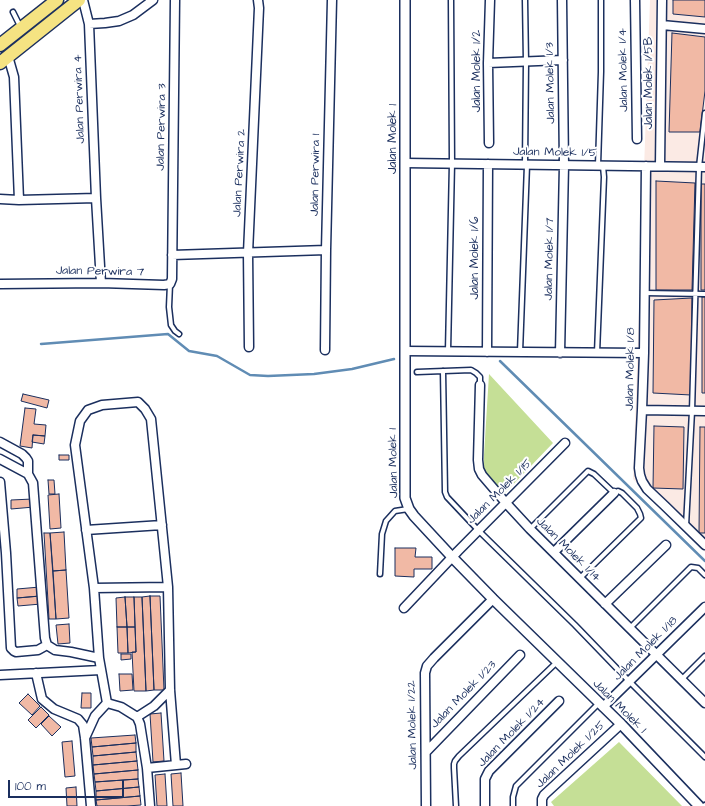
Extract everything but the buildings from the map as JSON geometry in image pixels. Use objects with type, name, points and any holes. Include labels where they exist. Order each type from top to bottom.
[{"type":"main road","points":[[0,45],[57,0]]},
{"type":"main road","points":[[4,59],[79,0]]},
{"type":"street","name":"Jalan Perwira 4","points":[[83,0],[89,24],[101,283]]},
{"type":"street","points":[[89,24],[119,22],[133,15],[153,0]]},
{"type":"street","name":"Jalan Perwira 3","points":[[172,255],[175,0]]},
{"type":"street","name":"Jalan Perwira 2","points":[[249,347],[248,253],[258,31],[258,0]]},
{"type":"street","name":"Jalan Perwira 1","points":[[325,350],[332,0]]},
{"type":"street","name":"Jalan Molek 1","points":[[405,0],[405,474],[408,509],[493,599],[621,724],[699,806]]},
{"type":"street","name":"Jalan Molek 1/2","points":[[489,143],[488,63],[490,0]]},
{"type":"street","name":"Jalan Molek 1/3","points":[[562,0],[564,165]]},
{"type":"street","name":"Jalan Molek 1/4","points":[[635,0],[637,139]]},
{"type":"street","name":"Jalan Molek 1/5B","points":[[660,166],[662,0]]},
{"type":"street","points":[[662,25],[705,29]]},
{"type":"street","points":[[4,59],[14,77],[19,200]]},
{"type":"street","points":[[488,63],[563,60]]},
{"type":"street","name":"Jalan Molek 1/5","points":[[405,163],[702,167]]},
{"type":"street","name":"Jalan Molek 1/6","points":[[487,352],[488,164]]},
{"type":"street","name":"Jalan Molek 1/7","points":[[560,352],[564,165]]},
{"type":"street","name":"Jalan Molek 1/8","points":[[646,166],[644,353],[639,468],[640,475],[647,490],[705,545]]},
{"type":"street","points":[[0,199],[96,198]]},
{"type":"street","points":[[170,284],[172,278],[172,255],[326,250]]},
{"type":"street","name":"Jalan Perwira 7","points":[[0,284],[170,284]]},
{"type":"street","points":[[405,351],[644,353]]},
{"type":"street","name":"Jalan Molek 1/14","points":[[480,385],[478,460],[479,469],[482,475],[530,529],[705,703]]},
{"type":"street","points":[[107,703],[99,658],[94,588],[75,445],[80,421],[88,410],[102,405],[138,402],[145,409],[151,419],[168,587],[170,690],[176,765]]},
{"type":"street","points":[[642,410],[705,411]]},
{"type":"street","points":[[0,442],[22,454],[26,458],[28,461],[28,474]]},
{"type":"street","name":"Jalan Molek 1/15","points":[[404,608],[452,557],[566,444]]},
{"type":"street","points":[[0,459],[28,474],[34,483],[45,638],[47,645],[55,650],[99,658]]},
{"type":"street","points":[[0,482],[3,554],[12,650],[16,652],[38,650],[47,645]]},
{"type":"street","points":[[554,552],[614,493]]},
{"type":"street","points":[[86,530],[162,525]]},
{"type":"street","points":[[605,604],[666,545]]},
{"type":"street","points":[[94,588],[168,587]]},
{"type":"street","name":"Jalan Molek 1/22","points":[[426,806],[425,673],[427,666],[493,599]]},
{"type":"street","name":"Jalan Molek 1/18","points":[[601,705],[629,681],[705,607]]},
{"type":"street","name":"Jalan Molek 1/23","points":[[426,752],[520,655]]},
{"type":"street","points":[[0,675],[101,670]]},
{"type":"street","points":[[36,673],[42,699],[54,709],[78,719],[83,725],[91,806]]},
{"type":"street","points":[[137,717],[154,706],[170,690]]},
{"type":"street","name":"Jalan Molek 1/24","points":[[485,806],[485,780],[489,771],[559,701]]},
{"type":"street","points":[[107,703],[121,707],[137,717],[140,724],[147,768],[150,806]]},
{"type":"street","points":[[85,738],[95,716],[107,703]]},
{"type":"street","name":"Jalan Molek 1/25","points":[[542,806],[542,799],[544,795],[621,724]]},
{"type":"street","points":[[147,768],[186,764]]},
{"type":"lane","points":[[448,352],[452,163],[451,0]]},
{"type":"lane","points":[[520,352],[526,164],[525,0]]},
{"type":"lane","points":[[597,353],[604,177],[601,166],[601,0]]},
{"type":"lane","points":[[13,12],[21,29]]},
{"type":"lane","points":[[686,527],[692,410],[695,294],[705,113]]},
{"type":"lane","points":[[170,284],[169,307],[171,325],[174,331],[179,334]]},
{"type":"lane","points":[[644,293],[705,294]]},
{"type":"lane","points":[[417,372],[471,370],[480,377],[480,385]]},
{"type":"lane","points":[[444,371],[445,492],[447,497],[479,531],[575,625],[705,757]]},
{"type":"lane","points":[[530,529],[588,471],[614,493],[618,491],[622,493],[636,508],[641,518],[580,578]]},
{"type":"lane","points":[[380,574],[382,534],[386,521],[395,511],[408,509]]},
{"type":"lane","points":[[630,628],[692,567],[698,568],[705,575]]},
{"type":"lane","points":[[682,679],[705,656]]},
{"type":"lane","points":[[456,806],[455,761],[556,662]]},
{"type":"lane","points":[[513,806],[513,797],[516,786],[601,705]]},
{"type":"shaded area","points":[[650,0],[705,0],[705,552],[633,479]]},
{"type":"green space","points":[[489,374],[553,443],[504,494],[483,471]]},
{"type":"green space","points":[[619,742],[682,806],[554,806],[551,802]]},
{"type":"waterway","points":[[41,344],[168,334],[189,351],[217,356],[250,375],[268,376],[314,374],[352,369],[394,359]]},
{"type":"waterway","points":[[500,361],[705,561]]}]
